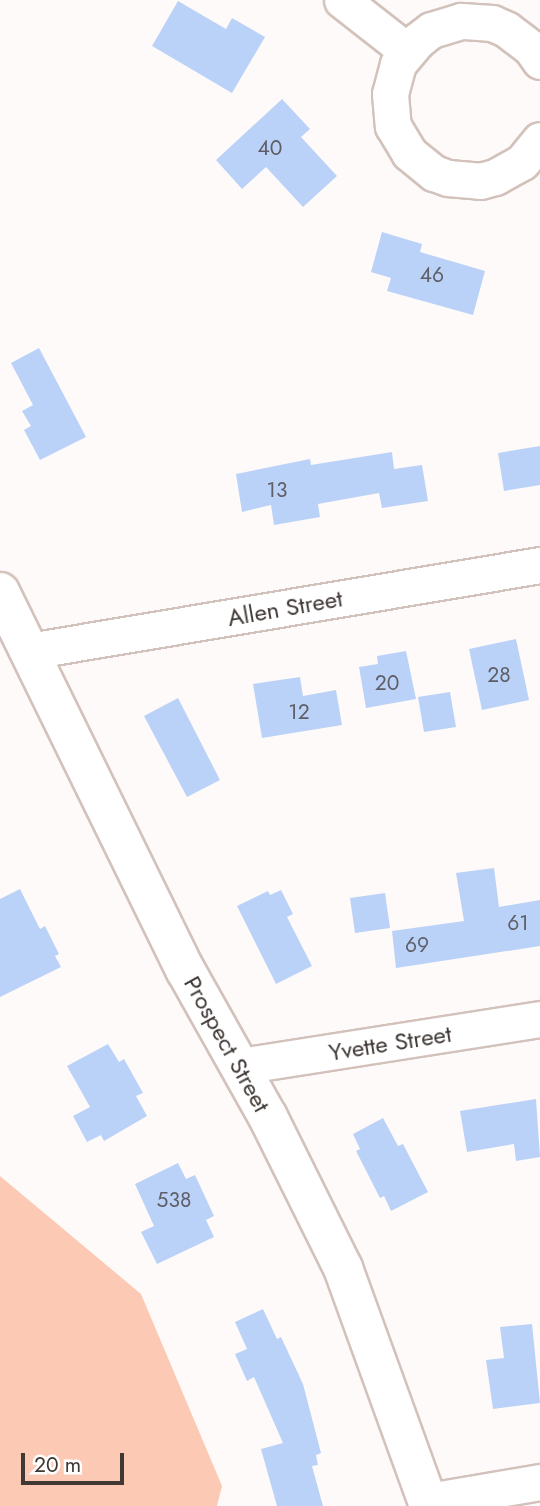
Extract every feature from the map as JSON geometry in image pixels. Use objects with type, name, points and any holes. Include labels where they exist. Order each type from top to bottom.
[{"type":"main road","name":"Prospect Street","points":[[0,592],[186,971],[240,1066],[343,1268],[429,1504]]},
{"type":"street","points":[[342,0],[407,51]]},
{"type":"street","points":[[540,61],[531,48],[513,33],[477,20],[461,20],[431,30],[407,51],[392,79],[390,111],[400,140],[420,164],[448,178],[480,181],[509,171],[522,162],[540,140]]},
{"type":"street","name":"Allen Street","points":[[29,651],[540,565]]},
{"type":"street","name":"Yvette Street","points":[[240,1066],[540,1019]]},
{"type":"street","points":[[429,1504],[540,1482]]},
{"type":"shaded area","points":[[0,1176],[141,1294],[222,1486],[217,1506],[0,1506]]},
{"type":"building","points":[[178,1],[226,29],[232,18],[265,37],[232,93],[152,46]]},
{"type":"building","points":[[282,99],[310,129],[301,137],[337,176],[303,207],[266,167],[242,189],[216,160]]},
{"type":"building","points":[[382,232],[422,244],[420,252],[485,271],[473,315],[387,291],[391,278],[371,272]]},
{"type":"building","points":[[39,348],[86,437],[40,460],[24,430],[31,426],[22,411],[33,405],[11,363]]},
{"type":"building","points":[[540,446],[540,485],[504,491],[498,453]]},
{"type":"building","points":[[392,452],[394,469],[422,465],[428,501],[382,508],[379,493],[318,504],[320,517],[274,525],[271,505],[242,512],[236,474],[310,459],[311,465]]},
{"type":"building","points":[[516,639],[529,700],[482,710],[469,649]]},
{"type":"building","points":[[406,651],[416,699],[366,708],[359,667],[378,664],[377,656]]},
{"type":"building","points":[[300,677],[303,696],[336,690],[342,725],[262,738],[253,684]]},
{"type":"building","points":[[450,692],[456,727],[424,732],[418,697]]},
{"type":"building","points":[[178,698],[220,780],[187,797],[144,716]]},
{"type":"building","points":[[494,868],[499,907],[540,900],[540,946],[396,968],[392,931],[464,921],[456,873]]},
{"type":"building","points":[[20,889],[40,929],[45,926],[59,954],[55,956],[61,967],[0,997],[0,899]]},
{"type":"building","points":[[281,890],[293,914],[287,917],[312,966],[276,984],[237,906],[268,891],[270,895]]},
{"type":"building","points":[[385,893],[390,928],[355,933],[350,898]]},
{"type":"building","points":[[108,1044],[119,1062],[124,1059],[143,1093],[136,1096],[147,1116],[104,1141],[101,1135],[87,1142],[73,1116],[90,1107],[67,1066]]},
{"type":"building","points":[[536,1099],[540,1157],[516,1161],[514,1144],[467,1152],[460,1111]]},
{"type":"building","points":[[383,1118],[398,1146],[403,1144],[428,1192],[391,1211],[384,1196],[380,1198],[356,1151],[360,1149],[353,1134]]},
{"type":"building","points":[[178,1163],[186,1179],[195,1175],[214,1216],[206,1220],[214,1237],[157,1264],[141,1232],[154,1226],[135,1184]]},
{"type":"building","points":[[263,1309],[277,1339],[281,1337],[303,1384],[321,1453],[316,1455],[318,1465],[312,1466],[323,1506],[277,1506],[261,1449],[283,1443],[254,1377],[247,1381],[235,1354],[247,1349],[235,1322]]},
{"type":"building","points":[[532,1324],[540,1403],[493,1409],[486,1360],[504,1358],[500,1327]]}]
